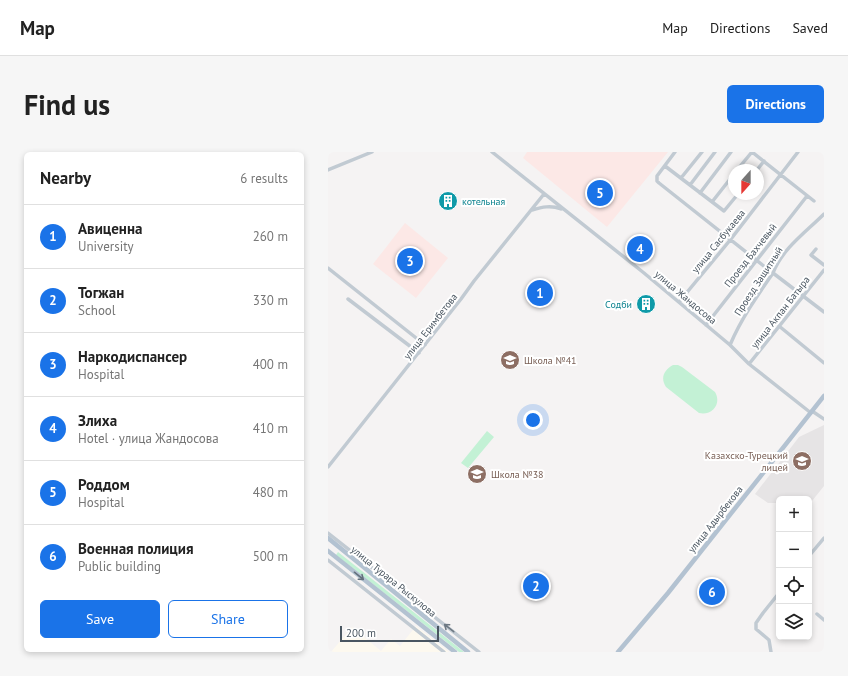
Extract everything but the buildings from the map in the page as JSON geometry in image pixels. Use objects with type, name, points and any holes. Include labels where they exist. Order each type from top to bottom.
[{"type":"main road","name":"улица Адырбекова","points":[[618,652],[668,593],[824,396]]},
{"type":"main road","name":"улица Турара Рыскулова","points":[[328,534],[338,546],[468,652]]},
{"type":"main road","points":[[338,546],[330,553],[455,652]]},
{"type":"street","points":[[328,170],[372,152]]},
{"type":"street","name":"улица Жандосова","points":[[492,152],[639,269],[730,344],[750,364],[812,412],[824,419]]},
{"type":"street","points":[[675,152],[657,176],[658,183],[765,267]]},
{"type":"street","points":[[681,178],[702,152]]},
{"type":"street","points":[[690,185],[715,152]]},
{"type":"street","points":[[700,193],[731,152]]},
{"type":"street","points":[[742,164],[752,152],[814,201]]},
{"type":"street","name":"улица Сасбукаева","points":[[679,302],[798,152]]},
{"type":"street","points":[[665,166],[724,211],[733,200]]},
{"type":"street","points":[[712,202],[728,182]]},
{"type":"street","name":"улица Еримбетова","points":[[328,467],[544,194]]},
{"type":"street","name":"Проезд Бахчевый","points":[[706,325],[807,196]]},
{"type":"street","points":[[531,210],[549,206],[565,210]]},
{"type":"street","name":"Проезд Защитный","points":[[730,344],[748,309],[773,273],[775,266],[791,245],[824,214]]},
{"type":"street","points":[[816,249],[811,255],[824,265]]},
{"type":"street","points":[[328,268],[425,345]]},
{"type":"street","name":"улица Акпан Батыра","points":[[750,364],[802,296],[824,270]]},
{"type":"street","points":[[773,273],[824,312]]},
{"type":"street","points":[[348,299],[419,353]]},
{"type":"street","points":[[779,326],[824,364]]},
{"type":"street","points":[[328,534],[480,652]]},
{"type":"street","points":[[812,552],[824,538]]},
{"type":"street","points":[[328,560],[444,652]]},
{"type":"street","points":[[771,652],[769,640],[756,629],[756,623],[776,597]]},
{"type":"street","points":[[817,614],[824,620]]},
{"type":"shaded area","points":[[527,152],[668,152],[607,227],[523,158]]},
{"type":"shaded area","points":[[405,223],[448,258],[416,298],[373,264]]},
{"type":"shaded area","name":"Казахско-Турецкий лицей","points":[[824,425],[824,486],[812,501],[812,496],[776,496],[776,503],[768,503],[755,494],[799,437]]},
{"type":"shaded area","points":[[416,626],[449,652],[331,652],[352,627],[381,651],[391,639],[400,646]]},
{"type":"green space","points":[[673,365],[682,367],[715,392],[717,401],[712,411],[708,413],[699,413],[666,387],[663,377],[667,369]]},
{"type":"green space","points":[[487,431],[494,437],[468,468],[461,463]]},
{"type":"green space","points":[[338,552],[464,652],[459,652],[336,555]]},
{"type":"place","name":"Роддом","points":[[600,193]]},
{"type":"place","name":"котельная","points":[[448,201]]},
{"type":"place","name":"Злиха","points":[[640,249]]},
{"type":"place","name":"Наркодиспансер","points":[[410,261]]},
{"type":"place","name":"Авиценна","points":[[540,293]]},
{"type":"place","name":"Содби","points":[[646,304]]},
{"type":"place","name":"Школа №41","points":[[510,360]]},
{"type":"place","name":"Казахско-Турецкий лицей","points":[[802,461]]},
{"type":"place","name":"Школа №38","points":[[477,474]]},
{"type":"place","name":"Тогжан","points":[[536,586]]},
{"type":"place","name":"Военная полиция","points":[[712,592]]}]
